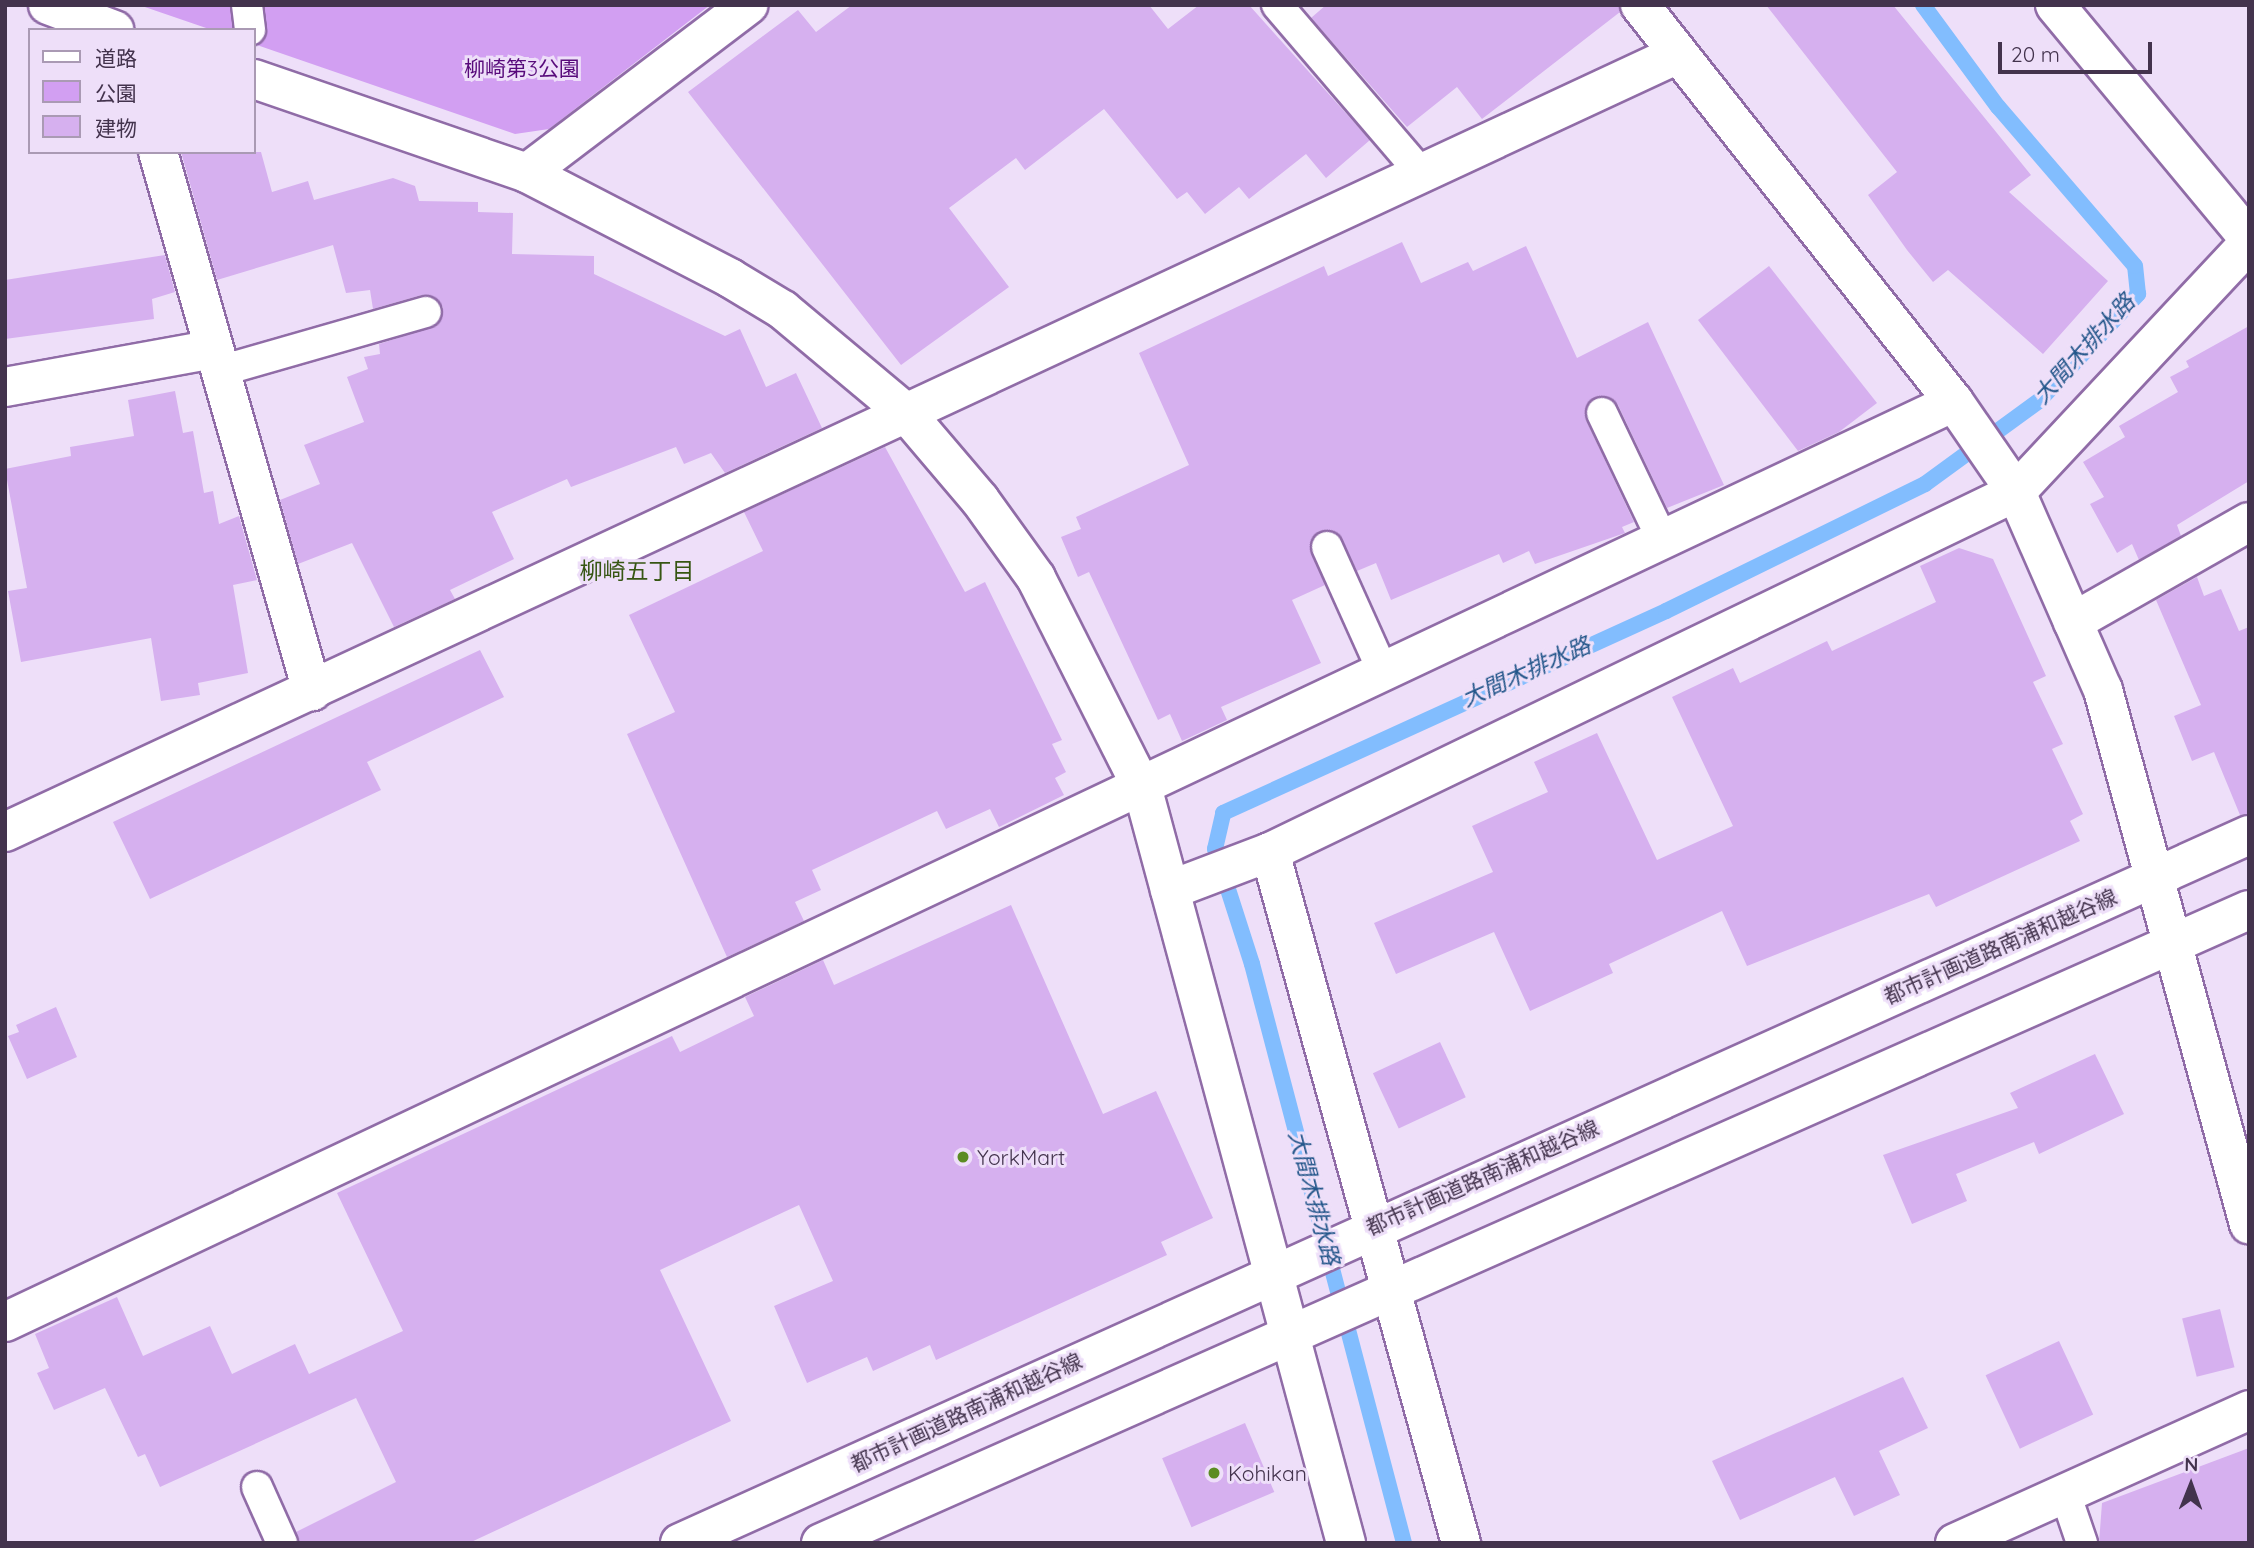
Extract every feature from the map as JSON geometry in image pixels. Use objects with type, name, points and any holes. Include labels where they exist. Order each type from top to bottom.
[{"type":"street","points":[[48,5],[109,28]]},
{"type":"street","points":[[527,173],[748,5]]},
{"type":"street","points":[[1640,5],[1962,413],[2006,477],[2103,690],[2249,1224]]},
{"type":"street","points":[[1170,890],[1270,852],[2006,477],[2249,241],[2055,5]]},
{"type":"street","points":[[5,832],[1678,54]]},
{"type":"street","points":[[256,80],[527,173],[672,244],[772,304],[906,413],[1036,578],[1143,790],[1170,890],[1285,1266],[1346,1543]]},
{"type":"street","points":[[160,154],[312,691]]},
{"type":"street","points":[[5,387],[217,360]]},
{"type":"street","points":[[5,1322],[1143,790],[1663,541],[1962,413]]},
{"type":"street","points":[[2073,622],[2249,522]]},
{"type":"street","name":"都市計画道路南浦和越谷線","points":[[680,1543],[1362,1231],[2249,835]]},
{"type":"street","points":[[1270,852],[1378,1297],[1461,1543]]},
{"type":"street","points":[[821,1543],[2249,910]]},
{"type":"street","points":[[1955,1543],[2249,1410]]},
{"type":"lane","points":[[247,5],[250,28]]},
{"type":"lane","points":[[1277,5],[1422,173]]},
{"type":"lane","points":[[217,360],[426,312]]},
{"type":"lane","points":[[1602,413],[1663,541]]},
{"type":"lane","points":[[1328,547],[1384,674]]},
{"type":"lane","points":[[257,1487],[282,1543]]},
{"type":"lane","points":[[2066,1493],[2082,1543]]},
{"type":"green space","name":"柳崎第3公園","points":[[139,5],[710,5],[549,129],[515,134],[256,45],[256,28],[206,28]]},
{"type":"building","points":[[852,5],[1149,5],[1168,29],[1199,5],[1249,5],[1370,140],[1326,178],[1306,154],[1249,199],[1239,187],[1205,214],[1187,192],[1177,199],[1104,109],[1025,170],[1016,158],[949,208],[1009,287],[901,365],[688,92],[798,10],[816,32]]},
{"type":"building","points":[[1326,5],[1619,5],[1620,12],[1482,119],[1457,87],[1407,127],[1311,18]]},
{"type":"building","points":[[1766,5],[1893,5],[2031,175],[2009,192],[2108,281],[2043,354],[1948,270],[1933,282],[1907,250],[1868,195],[1897,172]]},
{"type":"building","points":[[261,152],[272,192],[308,181],[314,200],[393,178],[415,186],[419,201],[478,202],[478,212],[513,213],[512,254],[594,256],[594,274],[725,336],[740,329],[766,387],[796,373],[822,428],[725,473],[711,453],[684,464],[676,447],[571,487],[567,479],[492,512],[514,559],[450,590],[455,599],[394,627],[352,543],[298,564],[280,500],[320,484],[304,445],[364,422],[347,377],[368,369],[364,357],[380,354],[379,344],[438,325],[443,307],[422,295],[373,309],[370,290],[346,293],[333,245],[217,280],[182,154]]},
{"type":"building","points":[[1402,242],[1421,283],[1468,262],[1473,271],[1526,246],[1577,358],[1648,322],[1724,485],[1667,508],[1618,405],[1595,397],[1586,420],[1634,522],[1622,527],[1625,533],[1535,564],[1529,551],[1503,563],[1499,554],[1391,600],[1376,563],[1357,571],[1338,533],[1319,531],[1310,546],[1325,585],[1292,600],[1321,663],[1221,707],[1227,720],[1182,741],[1170,714],[1158,720],[1089,572],[1078,577],[1061,537],[1081,529],[1076,517],[1189,465],[1139,353],[1324,266],[1328,276]]},
{"type":"building","points":[[165,255],[175,292],[152,299],[154,319],[5,339],[5,280]]},
{"type":"building","points":[[1769,266],[1877,403],[1839,432],[1798,451],[1698,320]]},
{"type":"building","points":[[2249,326],[2249,481],[2177,525],[2181,536],[2139,560],[2132,544],[2117,553],[2090,504],[2104,497],[2083,462],[2125,437],[2119,426],[2178,392],[2170,377],[2189,367],[2186,361]]},
{"type":"building","points":[[175,391],[183,433],[193,431],[204,493],[213,491],[219,524],[239,516],[257,580],[233,585],[248,673],[198,683],[200,695],[161,701],[151,638],[21,662],[8,591],[27,588],[5,469],[71,456],[70,447],[134,436],[128,400]]},
{"type":"building","points":[[885,447],[965,592],[985,582],[1062,740],[1052,744],[1066,772],[1055,778],[1064,795],[999,827],[990,809],[946,829],[937,811],[812,870],[821,890],[795,902],[804,921],[727,957],[627,734],[675,712],[629,615],[763,551],[744,512]]},
{"type":"building","points":[[1959,548],[1993,559],[2046,676],[2033,682],[2063,744],[2052,749],[2083,814],[2070,821],[2080,841],[1936,907],[1929,894],[1747,966],[1722,911],[1609,964],[1613,973],[1530,1011],[1494,932],[1396,974],[1374,923],[1493,872],[1472,826],[1548,792],[1534,762],[1597,733],[1657,860],[1733,826],[1672,697],[1733,668],[1740,683],[1827,641],[1832,651],[1936,602],[1920,566]]},
{"type":"building","points":[[2197,577],[2204,596],[2221,589],[2239,631],[2249,627],[2249,814],[2240,815],[2214,752],[2192,761],[2174,716],[2201,705],[2156,600]]},
{"type":"building","points":[[480,650],[504,697],[367,762],[381,790],[150,899],[113,822]]},
{"type":"building","points":[[1011,905],[1103,1114],[1156,1091],[1213,1218],[1161,1242],[1167,1255],[936,1360],[930,1345],[873,1371],[867,1357],[807,1383],[774,1306],[833,1281],[799,1205],[660,1270],[731,1421],[469,1543],[299,1543],[296,1532],[396,1482],[356,1398],[160,1487],[145,1454],[138,1457],[105,1388],[54,1410],[37,1373],[49,1368],[35,1334],[117,1297],[143,1356],[210,1326],[232,1374],[295,1344],[309,1374],[403,1331],[337,1193],[672,1036],[680,1052],[754,1016],[745,997],[823,960],[834,985]]},
{"type":"building","points":[[56,1007],[77,1057],[27,1079],[8,1036],[19,1032],[16,1025]]},
{"type":"building","points":[[1440,1042],[1466,1097],[1399,1129],[1373,1073]]},
{"type":"building","points":[[2095,1054],[2124,1114],[2039,1154],[2034,1142],[1956,1174],[1967,1201],[1912,1224],[1883,1155],[2018,1108],[2010,1093]]},
{"type":"building","points":[[2220,1309],[2235,1367],[2197,1377],[2182,1318]]},
{"type":"building","points":[[2059,1341],[2093,1414],[2020,1449],[1986,1375]]},
{"type":"building","points":[[1903,1377],[1928,1428],[1879,1451],[1900,1495],[1854,1516],[1835,1477],[1740,1520],[1712,1461]]},
{"type":"building","points":[[1245,1423],[1274,1492],[1191,1527],[1162,1458]]},
{"type":"building","points":[[2249,1448],[2249,1543],[2099,1543],[2102,1503]]},
{"type":"waterway","name":"大間木排水路","points":[[1404,1543],[1252,964],[1215,849],[1223,813],[1666,611],[1925,484],[2039,401],[2138,294],[2135,266],[1998,107],[1923,5]]},
{"type":"place","name":"YorkMart","points":[[963,1157]]},
{"type":"place","name":"Kohikan","points":[[1214,1473]]},
{"type":"district","name":"柳崎五丁目","points":[[637,571]]}]
